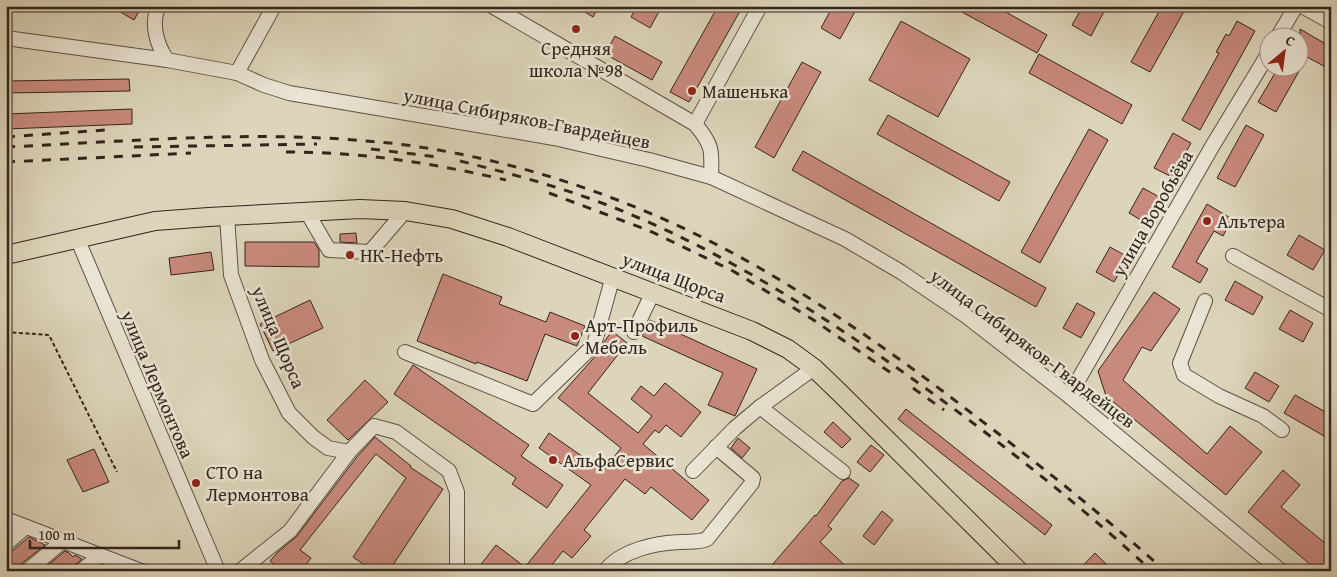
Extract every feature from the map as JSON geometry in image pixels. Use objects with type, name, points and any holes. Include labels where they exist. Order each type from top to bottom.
[{"type":"main road","name":"улица Щорса","points":[[6,256],[155,221],[360,209],[405,211],[452,219],[508,237],[613,276],[752,331],[788,349],[814,368],[1019,571]]},
{"type":"street","points":[[159,6],[154,24],[161,50],[167,60]]},
{"type":"street","points":[[237,72],[274,6]]},
{"type":"street","points":[[492,6],[695,124],[705,135],[712,151],[711,177]]},
{"type":"street","points":[[695,124],[760,6]]},
{"type":"street","points":[[1283,28],[1296,6]]},
{"type":"street","points":[[1302,6],[1331,22]]},
{"type":"street","name":"улица Сибиряков-Гвардейцев","points":[[6,38],[167,60],[237,72],[264,85],[289,92],[554,138],[649,160],[711,177],[844,239],[901,272],[966,316],[1069,396],[1281,571]]},
{"type":"street","name":"улица Воробьёва","points":[[1069,396],[1260,67]]},
{"type":"street","points":[[308,212],[329,250],[370,252],[405,211]]},
{"type":"street","name":"улица Щорса","points":[[227,216],[231,275],[262,360],[289,413],[313,437],[328,448],[350,452]]},
{"type":"street","name":"улица Лермонтова","points":[[77,238],[216,566]]},
{"type":"street","points":[[1233,256],[1331,310]]},
{"type":"street","points":[[405,352],[533,404],[594,345],[613,276]]},
{"type":"street","points":[[634,332],[653,292]]},
{"type":"street","points":[[1204,301],[1180,363],[1184,375],[1220,396],[1263,416],[1282,430]]},
{"type":"street","points":[[692,471],[734,428],[814,368]]},
{"type":"street","points":[[760,407],[842,472]]},
{"type":"street","points":[[240,571],[290,531],[350,452],[374,426],[396,432],[449,471],[457,492],[458,571]]},
{"type":"street","points":[[605,571],[617,560],[648,546],[681,542],[702,542],[707,539],[752,483],[753,478],[716,447]]},
{"type":"street","points":[[6,519],[136,570]]},
{"type":"street","points":[[6,544],[26,527]]},
{"type":"street","points":[[27,571],[63,541]]},
{"type":"street","points":[[81,571],[100,555]]},
{"type":"street","points":[[216,566],[232,571]]},
{"type":"path","points":[[6,332],[49,335],[117,472]]},
{"type":"building","points":[[110,6],[142,6],[134,20]]},
{"type":"building","name":"Средняя школа №98","points":[[575,6],[599,6],[593,17]]},
{"type":"building","points":[[637,6],[662,6],[650,28],[631,17]]},
{"type":"building","points":[[718,6],[732,6],[740,11],[689,102],[670,92]]},
{"type":"building","points":[[833,6],[858,6],[840,39],[821,28]]},
{"type":"building","points":[[951,6],[995,6],[1047,35],[1037,53]]},
{"type":"building","points":[[1083,6],[1107,6],[1091,36],[1072,25]]},
{"type":"building","points":[[1162,6],[1187,6],[1150,72],[1131,62]]},
{"type":"building","points":[[901,21],[970,59],[938,117],[869,80]]},
{"type":"building","points":[[1237,21],[1255,31],[1200,130],[1182,120],[1219,53],[1216,52],[1226,34],[1229,36]]},
{"type":"building","points":[[1310,35],[1331,47],[1331,70],[1310,59]]},
{"type":"building","points":[[615,36],[662,62],[652,80],[605,54]]},
{"type":"building","points":[[1039,54],[1132,105],[1122,124],[1029,73]]},
{"type":"building","points":[[802,62],[821,72],[774,158],[755,147]]},
{"type":"building","points":[[1272,78],[1295,78],[1276,112],[1258,102]]},
{"type":"building","points":[[129,79],[130,91],[6,93],[6,81]]},
{"type":"building","points":[[132,109],[132,124],[6,129],[6,114]]},
{"type":"building","points":[[888,115],[1010,182],[999,201],[877,134]]},
{"type":"building","points":[[1246,125],[1264,135],[1235,187],[1217,178]]},
{"type":"building","points":[[1089,129],[1108,140],[1040,263],[1021,252]]},
{"type":"building","points":[[1173,133],[1191,143],[1172,177],[1154,168]]},
{"type":"building","points":[[803,151],[1046,288],[1036,307],[792,170]]},
{"type":"building","points":[[1143,188],[1161,198],[1146,223],[1129,213]]},
{"type":"building","points":[[1207,204],[1232,219],[1223,236],[1214,231],[1196,262],[1208,269],[1200,283],[1172,267]]},
{"type":"building","points":[[356,233],[357,243],[340,242],[340,234]]},
{"type":"building","points":[[1299,235],[1325,250],[1313,270],[1287,255]]},
{"type":"building","points":[[245,242],[314,242],[319,250],[319,267],[245,266]]},
{"type":"building","points":[[1110,247],[1128,257],[1114,282],[1096,272]]},
{"type":"building","points":[[211,252],[214,270],[171,275],[169,258]]},
{"type":"building","points":[[443,274],[502,297],[499,304],[546,322],[550,312],[585,326],[577,346],[545,334],[527,381],[417,341]]},
{"type":"building","points":[[1235,281],[1263,297],[1253,315],[1225,300]]},
{"type":"building","points":[[1154,292],[1180,309],[1151,351],[1142,347],[1123,380],[1207,454],[1230,426],[1262,452],[1226,495],[1106,396],[1098,371]]},
{"type":"building","points":[[310,300],[323,328],[273,351],[260,324]]},
{"type":"building","points":[[1077,303],[1095,313],[1081,338],[1063,328]]},
{"type":"building","points":[[1290,310],[1313,323],[1303,342],[1279,329]]},
{"type":"building","points":[[650,320],[757,369],[735,416],[708,405],[723,373],[642,336]]},
{"type":"building","points":[[612,331],[627,343],[588,393],[638,433],[652,416],[631,399],[641,386],[654,396],[665,383],[701,412],[681,437],[666,425],[659,433],[655,430],[643,444],[709,500],[692,520],[651,487],[645,494],[625,479],[584,530],[591,536],[572,558],[563,551],[547,571],[483,571],[479,567],[496,545],[525,567],[591,485],[539,448],[549,433],[603,471],[621,448],[558,398],[600,351]]},
{"type":"building","points":[[413,365],[529,445],[521,456],[563,485],[547,508],[512,484],[516,478],[394,394]]},
{"type":"building","points":[[1255,372],[1279,386],[1269,402],[1245,388]]},
{"type":"building","points":[[365,380],[388,402],[348,440],[327,420]]},
{"type":"building","points":[[1295,395],[1331,415],[1331,440],[1284,413]]},
{"type":"building","points":[[906,409],[1052,525],[1045,535],[898,419]]},
{"type":"building","points":[[833,422],[851,439],[842,448],[824,432]]},
{"type":"building","points":[[375,437],[410,467],[443,489],[389,571],[373,571],[353,557],[406,478],[376,454],[300,550],[311,558],[301,571],[282,571],[270,561],[297,536],[356,458]]},
{"type":"building","points":[[738,438],[750,448],[742,458],[731,448]]},
{"type":"building","points":[[871,445],[884,455],[870,472],[857,462]]},
{"type":"building","points":[[94,449],[109,482],[83,492],[67,460]]},
{"type":"building","points":[[1283,470],[1300,485],[1281,507],[1331,548],[1331,567],[1327,571],[1318,571],[1248,512]]},
{"type":"building","points":[[849,478],[859,485],[828,526],[832,529],[820,542],[851,571],[767,571],[816,516],[842,481]]},
{"type":"building","points":[[882,511],[893,520],[874,545],[863,536]]},
{"type":"building","points":[[29,537],[45,545],[21,564],[18,571],[6,571],[6,553],[12,551]]},
{"type":"building","points":[[65,551],[73,557],[75,555],[82,559],[75,565],[72,571],[41,571]]},
{"type":"building","points":[[1095,553],[1113,571],[1078,571]]},
{"type":"railway","points":[[6,137],[106,130]]},
{"type":"railway","points":[[6,147],[215,137],[341,139],[398,144],[453,153],[545,175],[590,190],[635,207],[721,247],[790,286],[843,320],[920,374],[1020,450],[1165,571]]},
{"type":"railway","points":[[134,147],[317,144]]},
{"type":"railway","points":[[371,149],[438,157]]},
{"type":"railway","points":[[286,152],[369,156],[451,168],[506,180]]},
{"type":"railway","points":[[6,162],[191,153]]},
{"type":"railway","points":[[460,161],[551,186],[596,201],[674,234],[741,268],[869,348],[965,417],[1029,466],[1152,571]]},
{"type":"railway","points":[[549,193],[650,231],[733,271],[812,319],[897,377]]},
{"type":"railway","points":[[913,388],[944,410]]},
{"type":"place","name":"Средняя школа №98","points":[[576,29]]},
{"type":"place","name":"Машенька","points":[[692,91]]},
{"type":"place","name":"Альтера","points":[[1207,221]]},
{"type":"place","name":"НК-Нефть","points":[[350,255]]},
{"type":"place","name":"Арт-Профиль Мебель","points":[[575,336]]},
{"type":"place","name":"АльфаСервис","points":[[553,460]]},
{"type":"place","name":"СТО на Лермонтова","points":[[196,483]]}]
